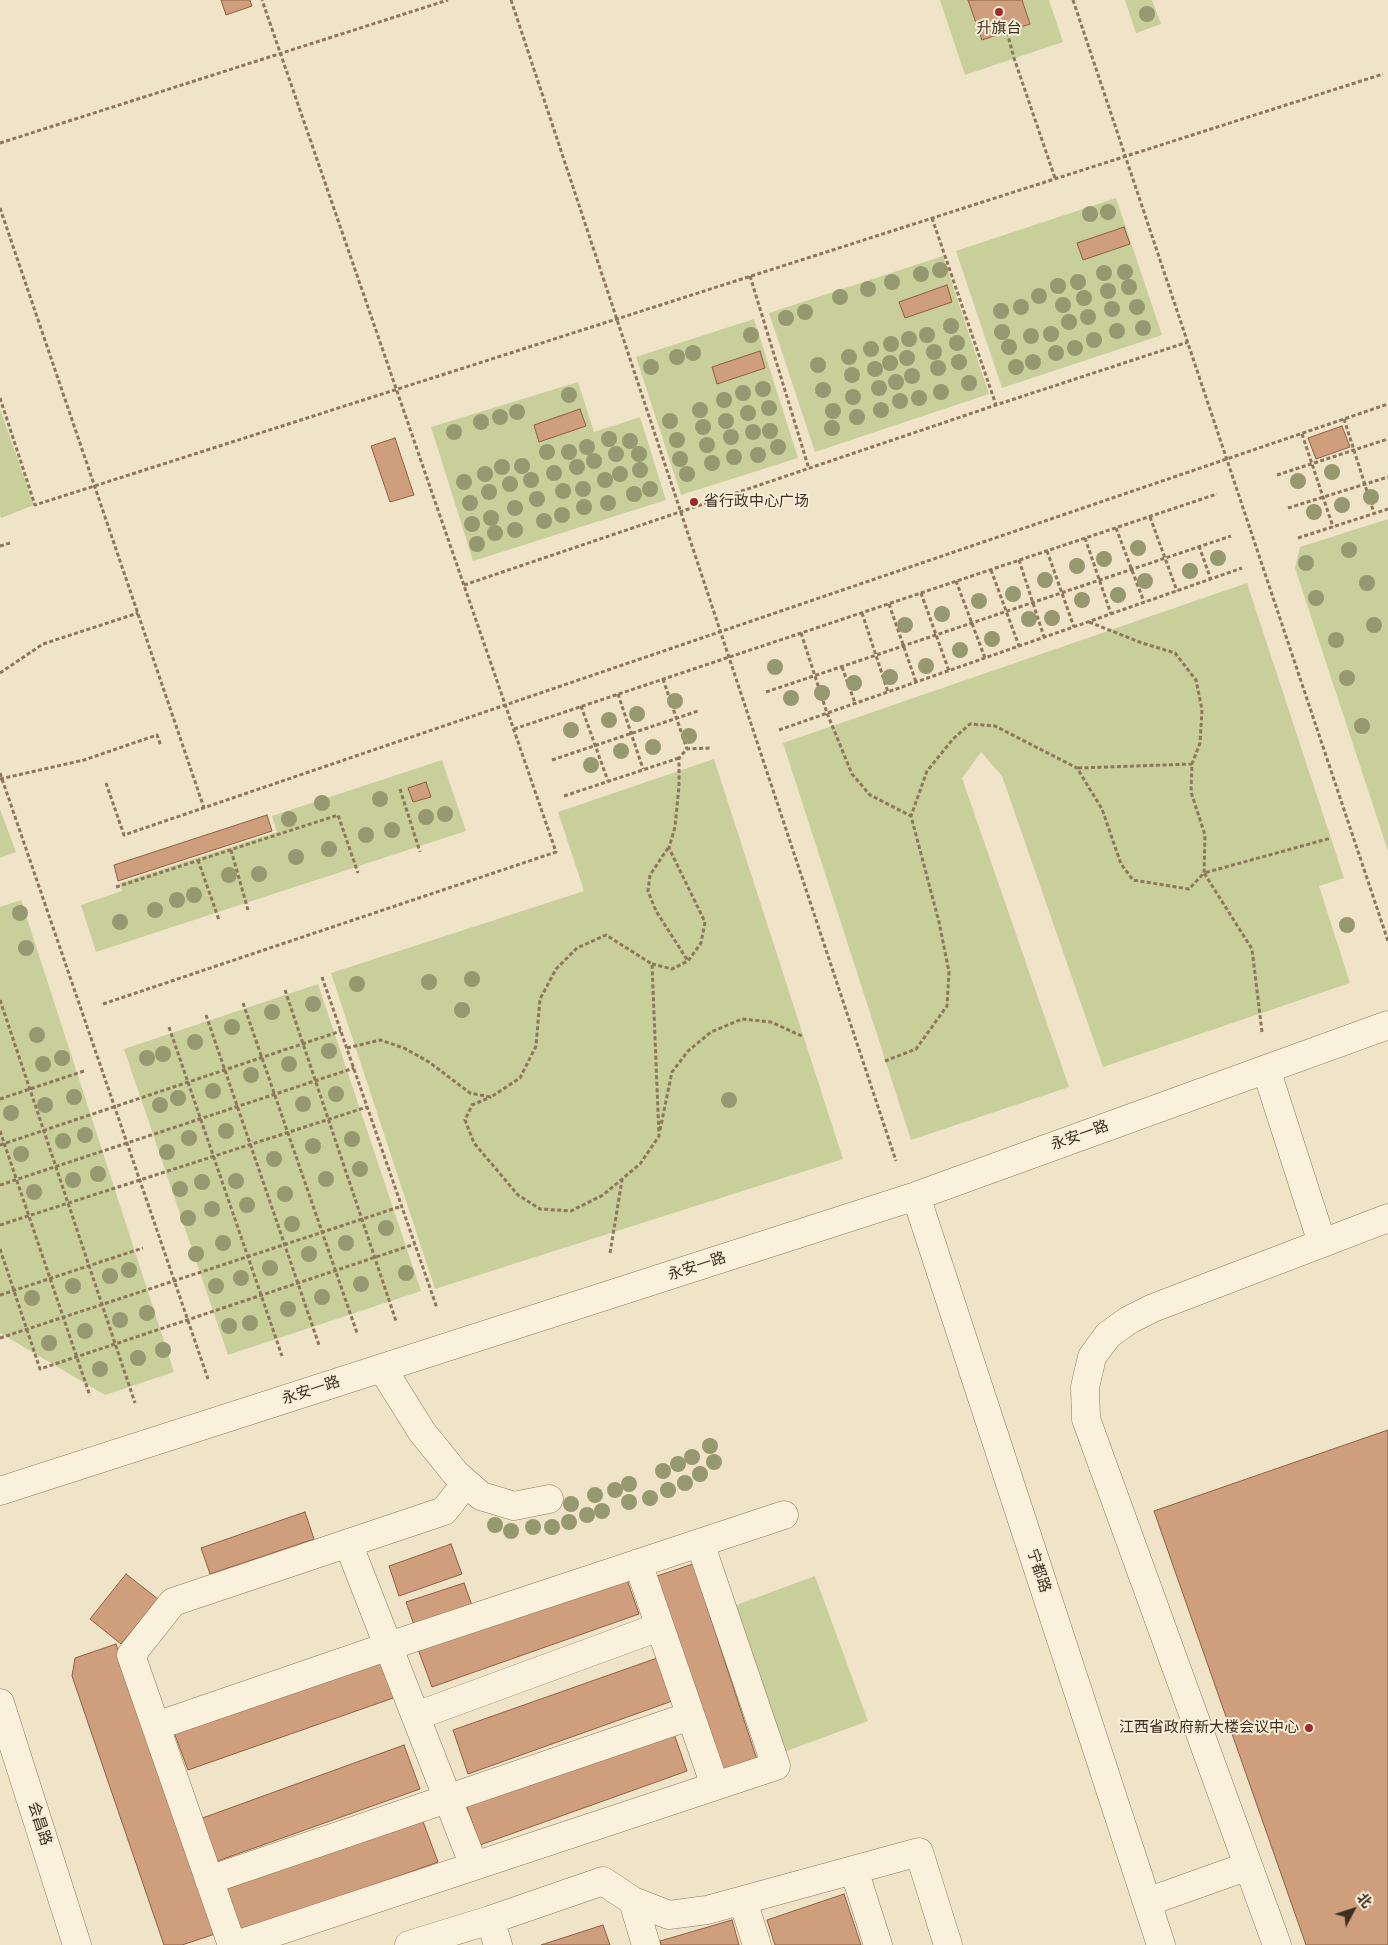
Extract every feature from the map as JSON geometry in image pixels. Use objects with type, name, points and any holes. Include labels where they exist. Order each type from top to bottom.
[{"type":"street","name":"永安一路","points":[[0,1491],[916,1196],[1388,1025]]},
{"type":"street","points":[[1266,1069],[1322,1243]]},
{"type":"street","name":"宁都路","points":[[916,1196],[1161,1945]]},
{"type":"street","points":[[1277,1945],[1086,1419],[1085,1387],[1092,1357],[1108,1336],[1129,1320],[1153,1308],[1388,1218]]},
{"type":"street","points":[[382,1368],[422,1432],[456,1474],[481,1496],[514,1506],[549,1499]]},
{"type":"street","points":[[232,1945],[131,1655],[173,1602],[444,1510],[466,1483]]},
{"type":"street","points":[[156,1726],[389,1646],[784,1515]]},
{"type":"street","points":[[348,1543],[474,1866]]},
{"type":"street","points":[[236,1945],[776,1766],[700,1543]]},
{"type":"street","points":[[638,1563],[715,1786]]},
{"type":"street","points":[[416,1716],[659,1627]]},
{"type":"street","name":"会昌路","points":[[0,1703],[77,1945]]},
{"type":"street","points":[[209,1880],[690,1716]]},
{"type":"street","points":[[409,1945],[490,1920],[603,1881],[633,1901],[669,1915],[707,1910],[743,1901],[919,1852],[948,1945]]},
{"type":"street","points":[[1144,1894],[1245,1858]]},
{"type":"street","points":[[854,1870],[878,1945]]},
{"type":"street","points":[[633,1901],[646,1945]]},
{"type":"street","points":[[743,1901],[757,1945]]},
{"type":"street","points":[[490,1920],[498,1945]]},
{"type":"path","points":[[103,1004],[556,852],[262,0]]},
{"type":"path","points":[[0,144],[448,0]]},
{"type":"path","points":[[511,0],[896,1161]]},
{"type":"path","points":[[1073,0],[1388,941]]},
{"type":"path","points":[[1007,32],[1055,179]]},
{"type":"path","points":[[0,398],[35,505],[1383,74]]},
{"type":"path","points":[[0,208],[204,808]]},
{"type":"path","points":[[932,218],[996,405]]},
{"type":"path","points":[[750,276],[809,469]]},
{"type":"path","points":[[464,585],[1188,342]]},
{"type":"path","points":[[106,783],[124,835],[1388,404]]},
{"type":"path","points":[[1344,420],[1374,513]]},
{"type":"path","points":[[1302,434],[1333,527]]},
{"type":"path","points":[[1277,475],[1388,439]]},
{"type":"path","points":[[1288,508],[1388,476]]},
{"type":"path","points":[[514,729],[1217,494]]},
{"type":"path","points":[[1298,538],[1388,508]]},
{"type":"path","points":[[1150,517],[1177,591]]},
{"type":"path","points":[[1116,528],[1144,602]]},
{"type":"path","points":[[766,692],[1231,536]]},
{"type":"path","points":[[1085,538],[1111,614]]},
{"type":"path","points":[[0,546],[10,543]]},
{"type":"path","points":[[1199,546],[1211,580]]},
{"type":"path","points":[[1047,551],[1074,627]]},
{"type":"path","points":[[1019,560],[1044,637]]},
{"type":"path","points":[[778,730],[1242,568]]},
{"type":"path","points":[[991,570],[1018,646]]},
{"type":"path","points":[[956,581],[986,658]]},
{"type":"path","points":[[921,593],[949,670]]},
{"type":"path","points":[[889,604],[916,682]]},
{"type":"path","points":[[0,673],[43,644],[138,613]]},
{"type":"path","points":[[862,613],[888,692]]},
{"type":"path","points":[[1089,622],[1142,643],[1175,653],[1196,680],[1202,710],[1200,743],[1192,764],[1191,792],[1205,834],[1204,873],[1252,949],[1262,1032]]},
{"type":"path","points":[[801,633],[827,713],[852,774],[870,795],[911,816]]},
{"type":"path","points":[[842,667],[855,703]]},
{"type":"path","points":[[663,679],[687,749]]},
{"type":"path","points":[[618,694],[643,769]]},
{"type":"path","points":[[581,706],[608,781]]},
{"type":"path","points":[[552,760],[698,711]]},
{"type":"path","points":[[885,1061],[916,1049],[946,1006],[949,972],[939,922],[911,816],[927,771],[953,739],[970,724],[995,726],[1077,768],[1192,764]]},
{"type":"path","points":[[1,779],[84,760],[157,735],[161,746]]},
{"type":"path","points":[[564,796],[679,758],[687,749],[711,748]]},
{"type":"path","points":[[679,758],[679,786],[675,827],[669,848],[650,875],[648,891],[656,911],[688,961]]},
{"type":"path","points":[[1077,768],[1102,808],[1121,864],[1133,880],[1189,889],[1204,873],[1331,838]]},
{"type":"path","points":[[0,773],[208,1379]]},
{"type":"path","points":[[400,790],[420,852]]},
{"type":"path","points":[[116,887],[338,815],[358,873]]},
{"type":"path","points":[[669,848],[705,922],[701,943],[688,961],[672,969],[652,964],[606,935],[577,948],[556,969],[540,1000],[536,1046],[520,1078],[491,1097],[472,1105],[465,1120],[474,1143],[518,1195],[525,1200],[540,1209],[571,1210],[603,1196],[640,1164],[659,1136],[672,1072],[688,1051],[711,1032],[742,1019],[771,1022],[804,1037]]},
{"type":"path","points":[[231,850],[248,910]]},
{"type":"path","points":[[198,860],[219,920]]},
{"type":"path","points":[[652,964],[659,1136]]},
{"type":"path","points":[[322,976],[437,1308]]},
{"type":"path","points":[[285,990],[396,1321]]},
{"type":"path","points":[[0,1000],[135,1402]]},
{"type":"path","points":[[243,1003],[357,1333]]},
{"type":"path","points":[[206,1016],[319,1345]]},
{"type":"path","points":[[169,1027],[282,1356]]},
{"type":"path","points":[[2,1145],[341,1031]]},
{"type":"path","points":[[347,1048],[380,1040],[404,1048],[429,1062],[470,1093],[491,1097]]},
{"type":"path","points":[[0,1185],[354,1068]]},
{"type":"path","points":[[0,1099],[84,1071]]},
{"type":"path","points":[[0,1225],[367,1107]]},
{"type":"path","points":[[0,1131],[2,1145],[17,1179],[90,1396]]},
{"type":"path","points":[[610,1253],[622,1179]]},
{"type":"path","points":[[0,1338],[402,1206]]},
{"type":"path","points":[[0,1249],[40,1369],[415,1244]]},
{"type":"path","points":[[0,1295],[143,1248]]},
{"type":"green space","points":[[940,0],[1049,0],[1063,42],[965,75]]},
{"type":"green space","points":[[1125,0],[1152,0],[1161,24],[1136,33]]},
{"type":"green space","points":[[1116,198],[1162,335],[1002,388],[956,251]]},
{"type":"green space","points":[[943,256],[989,394],[815,452],[769,313]]},
{"type":"green space","points":[[754,319],[798,458],[681,495],[636,357]]},
{"type":"green space","points":[[578,382],[594,432],[640,417],[666,500],[473,561],[431,427]]},
{"type":"green space","points":[[0,409],[34,505],[1,518],[0,515]]},
{"type":"green space","points":[[1388,519],[1388,851],[1295,568],[1300,547]]},
{"type":"green space","points":[[1247,583],[1344,878],[1319,886],[1350,983],[1103,1067],[1002,776],[981,752],[962,778],[1069,1087],[911,1140],[783,743]]},
{"type":"green space","points":[[714,759],[843,1159],[435,1289],[331,973],[584,891],[558,812]]},
{"type":"green space","points":[[442,760],[466,831],[96,952],[81,905],[122,891],[120,883],[277,832],[272,816]]},
{"type":"green space","points":[[0,809],[16,852],[0,858]]},
{"type":"green space","points":[[21,900],[174,1372],[105,1395],[0,1333],[0,907]]},
{"type":"green space","points":[[318,984],[421,1291],[228,1355],[124,1049]]},
{"type":"green space","points":[[815,1576],[868,1721],[784,1752],[731,1607]]},
{"type":"building","points":[[221,0],[250,0],[252,6],[226,15]]},
{"type":"building","name":"升旗台","points":[[968,0],[1022,0],[1030,24],[982,40]]},
{"type":"building","points":[[1124,227],[1130,244],[1083,260],[1077,243]]},
{"type":"building","points":[[947,285],[952,302],[905,318],[899,302]]},
{"type":"building","points":[[760,351],[765,368],[717,384],[712,367]]},
{"type":"building","points":[[580,409],[586,426],[539,442],[534,425]]},
{"type":"building","points":[[1342,426],[1350,447],[1316,459],[1308,438]]},
{"type":"building","points":[[395,438],[414,495],[390,502],[371,446]]},
{"type":"building","points":[[426,782],[431,797],[413,802],[408,788]]},
{"type":"building","points":[[267,815],[272,831],[118,881],[114,865]]},
{"type":"building","name":"江西省政府新大楼会议中心","points":[[1388,1430],[1388,1945],[1306,1945],[1154,1511]]},
{"type":"building","points":[[305,1512],[314,1539],[210,1574],[201,1548]]},
{"type":"building","points":[[451,1544],[462,1574],[399,1596],[389,1566]]},
{"type":"building","points":[[693,1564],[759,1766],[720,1779],[654,1577]]},
{"type":"building","points":[[624,1571],[639,1614],[432,1687],[416,1644]]},
{"type":"building","points":[[126,1574],[158,1599],[121,1644],[90,1619]]},
{"type":"building","points":[[464,1583],[474,1611],[416,1631],[406,1602]]},
{"type":"building","points":[[116,1644],[215,1934],[182,1945],[164,1945],[72,1676],[75,1658]]},
{"type":"building","points":[[380,1653],[396,1697],[188,1770],[172,1727]]},
{"type":"building","points":[[660,1657],[675,1700],[468,1774],[453,1730]]},
{"type":"building","points":[[672,1728],[687,1771],[480,1845],[465,1802]]},
{"type":"building","points":[[404,1745],[420,1789],[212,1863],[197,1820]]},
{"type":"building","points":[[422,1819],[438,1862],[230,1936],[215,1893]]},
{"type":"building","points":[[844,1894],[861,1945],[775,1945],[767,1920]]},
{"type":"building","points":[[732,1920],[739,1945],[661,1945],[660,1941]]},
{"type":"building","points":[[603,1925],[610,1945],[541,1945]]},
{"type":"place","name":"升旗台","points":[[999,12]]},
{"type":"place","name":"省行政中心广场","points":[[694,502]]},
{"type":"place","name":"江西省政府新大楼会议中心","points":[[1309,1728]]}]
